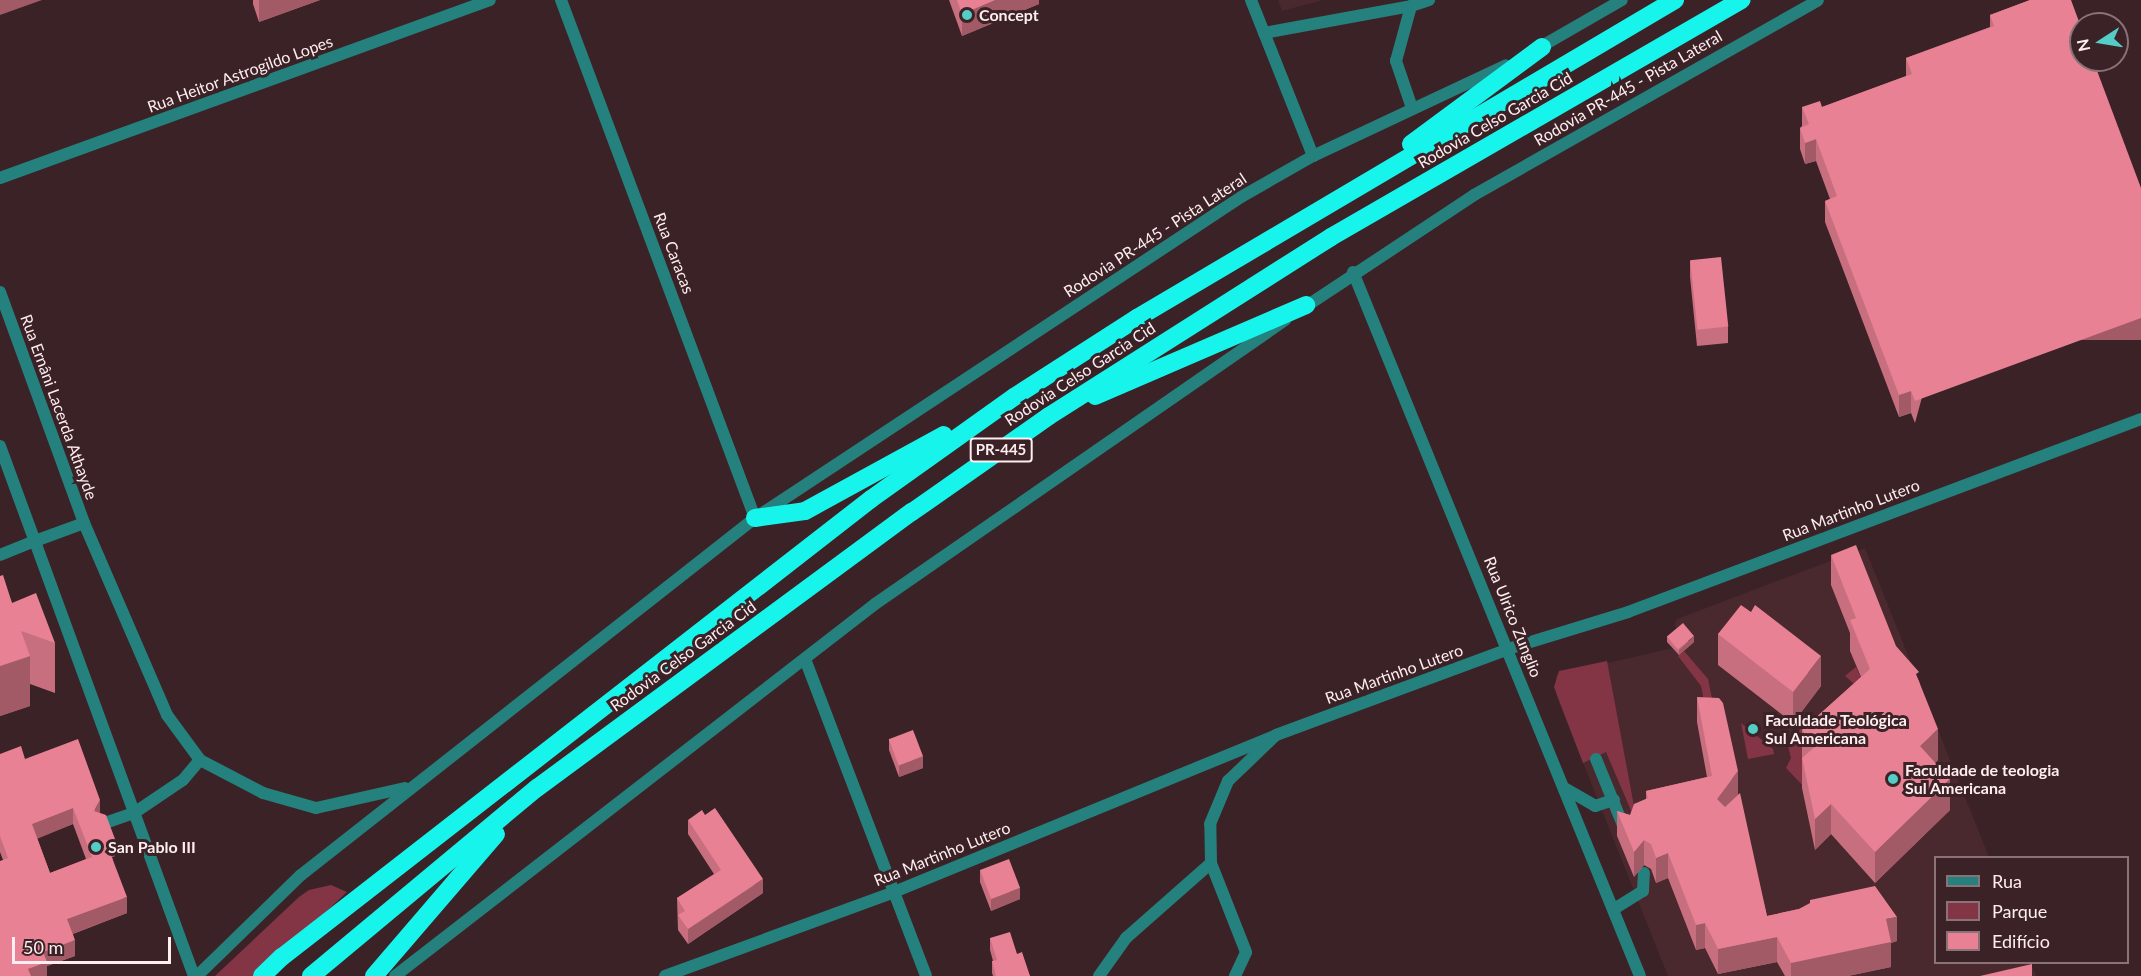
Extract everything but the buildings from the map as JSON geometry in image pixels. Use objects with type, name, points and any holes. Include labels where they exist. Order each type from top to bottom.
[{"type":"highway","name":"Rodovia Celso Garcia Cid","points":[[262,976],[282,957],[852,514],[1014,397],[1137,318],[1675,0]]},
{"type":"highway","name":"Rodovia Celso Garcia Cid","points":[[311,976],[537,788],[912,512],[1049,416],[1331,237],[1742,0]]},
{"type":"highway","points":[[1333,202],[1542,47]]},
{"type":"highway","points":[[1049,416],[1306,305]]},
{"type":"highway","points":[[755,518],[805,511],[1014,397]]},
{"type":"highway","points":[[374,976],[537,788]]},
{"type":"street","name":"Rua Heitor Astrogildo Lopes","points":[[0,178],[490,0]]},
{"type":"street","name":"Rua Caracas","points":[[561,0],[755,518]]},
{"type":"street","points":[[1251,0],[1313,156]]},
{"type":"street","points":[[1264,33],[1410,6],[1429,0]]},
{"type":"street","name":"Rodovia PR-445 - Pista Lateral","points":[[755,518],[1241,197],[1313,156],[1412,108],[1457,91],[1542,47],[1622,0]]},
{"type":"street","name":"Rodovia PR-445 - Pista Lateral","points":[[1306,305],[1474,195],[1818,0]]},
{"type":"street","points":[[1410,6],[1396,61],[1412,108]]},
{"type":"street","name":"Rua Ulrico Zunglio","points":[[1353,273],[1566,789],[1640,976]]},
{"type":"street","name":"Rua Ernâni Lacerda Athayde","points":[[0,292],[84,523],[0,555]]},
{"type":"street","points":[[395,976],[875,604],[1306,305]]},
{"type":"street","name":"Rua Martinho Lutero","points":[[665,976],[894,892],[1276,735],[1508,649],[1628,612],[2141,419]]},
{"type":"street","points":[[0,446],[196,976],[301,876],[408,788],[755,518]]},
{"type":"street","points":[[84,523],[167,715],[200,760],[263,793],[316,808],[408,788]]},
{"type":"street","points":[[805,659],[926,976]]},
{"type":"street","points":[[1235,976],[1241,971],[1246,952],[1211,863],[1210,824],[1217,801],[1228,781],[1276,735]]},
{"type":"street","points":[[1596,759],[1626,832]]},
{"type":"street","points":[[102,824],[134,813],[183,780],[200,760]]},
{"type":"street","points":[[1566,789],[1595,806],[1614,800]]},
{"type":"street","points":[[1099,976],[1126,938],[1211,863]]},
{"type":"street","points":[[1614,909],[1643,891],[1644,873]]},
{"type":"shaded area","points":[[1278,0],[1323,0],[1282,11]]},
{"type":"shaded area","name":"Faculdade Teológica Sul Americana","points":[[1865,548],[1989,856],[1934,856],[1934,964],[2031,964],[2036,976],[1668,976],[1556,695],[1556,675],[1673,648],[1684,639],[1674,625],[1677,619]]},
{"type":"green space","points":[[1684,651],[1708,679],[1717,722],[1708,720],[1701,686],[1678,656]]},
{"type":"green space","points":[[1607,661],[1636,822],[1606,752],[1583,763],[1554,687],[1559,671]]},
{"type":"green space","points":[[1856,667],[1865,687],[1804,787],[1786,768],[1791,758],[1788,746],[1810,716],[1828,730],[1859,688],[1845,676]]},
{"type":"green space","points":[[1741,723],[1773,749],[1774,754],[1748,759]]},
{"type":"green space","points":[[331,885],[347,892],[258,976],[215,976],[299,897],[309,890]]},
{"type":"place","name":"Concept","points":[[967,15]]},
{"type":"place","name":"Faculdade Teológica Sul Americana","points":[[1753,729]]},
{"type":"place","name":"Faculdade de teologia Sul Americana","points":[[1893,779]]},
{"type":"place","name":"San Pablo III","points":[[96,847]]}]
